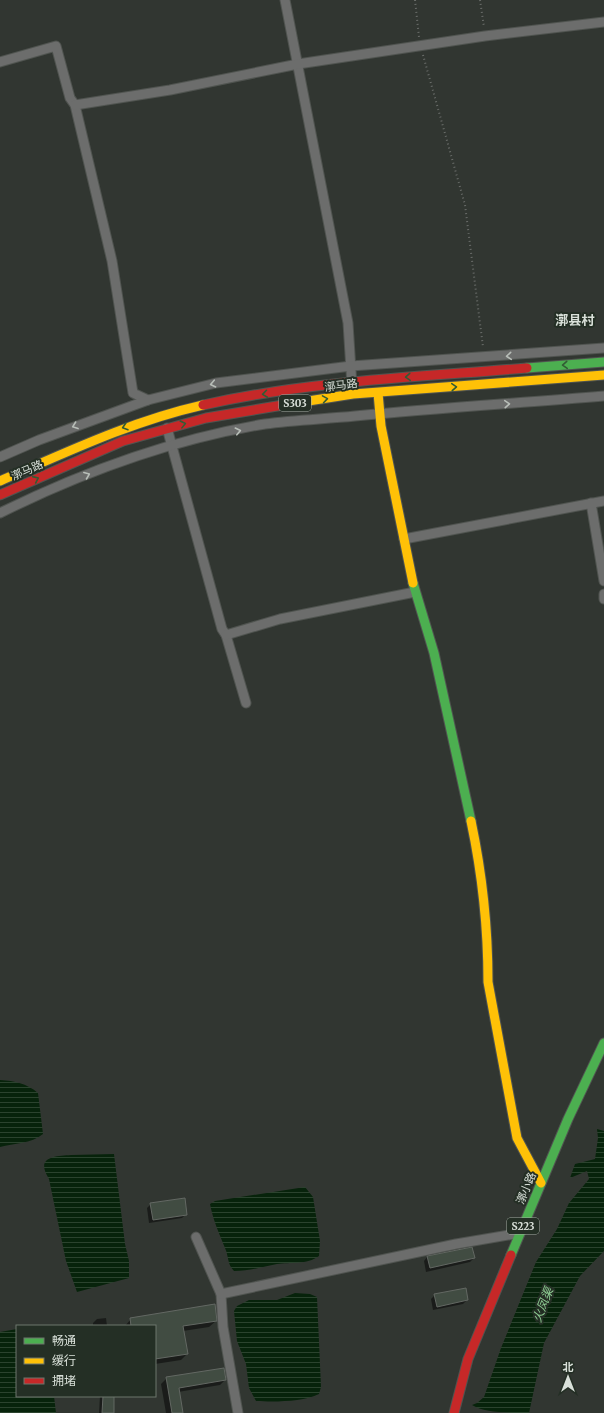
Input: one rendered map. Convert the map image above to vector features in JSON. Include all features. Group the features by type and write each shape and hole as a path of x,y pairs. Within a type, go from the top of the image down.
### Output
{"main road":[{"name":"漷马路","path":"0,481 119,429 176,411 239,397 352,382 604,362"},
{"name":"漷马路","path":"0,495 123,441 167,428 237,412 353,394 604,375"},
{"path":"378,392 380,414 415,592 434,653 479,858 488,961 488,982 517,1138 541,1183"},
{"name":"漷小路","path":"454,1413 468,1359 541,1183 586,1079 604,1044"}],"street":[{"path":"285,0 348,323 353,394"},
{"path":"75,105 170,90 298,64 485,36 604,22"},
{"path":"0,62 56,46 70,98 75,105 112,261 133,393 148,400"},
{"path":"0,457 39,440 148,400 216,383 351,366 484,358 604,348"},
{"path":"0,514 38,494 124,460 172,446 265,424 604,396"},
{"path":"167,428 220,621 226,635 246,703"},
{"path":"404,539 604,501"},
{"path":"591,503 604,581"},
{"path":"226,635 280,619 415,592"},
{"path":"604,594 604,599"},
{"path":"220,1294 456,1244 520,1233"},
{"path":"196,1237 220,1294 223,1327 238,1413"}],"path":[{"path":"415,0 421,46 465,205 484,358"},
{"path":"480,0 485,36"}],"water":[{"path":"0,1080 20,1083 38,1093 43,1134 33,1140 0,1147"},
{"name":"火凤渠","path":"597,1129 604,1131 604,1251 580,1276 544,1343 529,1413 499,1412 477,1408 472,1405 484,1397 501,1348 536,1262 557,1229 569,1203 589,1179 587,1171 570,1178 575,1164 595,1159 598,1138"},
{"path":"114,1154 125,1244 129,1261 129,1278 77,1292 66,1261 49,1179 45,1172 44,1166 48,1159 58,1156"},
{"path":"305,1187 313,1197 320,1241 319,1256 304,1262 277,1264 250,1270 234,1271 229,1263 226,1251 214,1221 210,1204 215,1201"},
{"path":"295,1293 310,1294 317,1297 321,1387 319,1394 297,1400 256,1401 249,1388 246,1364 237,1341 234,1311 237,1306 249,1300 277,1300"},
{"path":"16,1329 16,1397 54,1397 56,1413 0,1413 0,1332"}],"building":[{"path":"185,1198 187,1215 153,1220 150,1203"},
{"path":"472,1247 475,1258 430,1268 427,1256"},
{"path":"466,1288 468,1300 437,1307 434,1294"},
{"path":"215,1304 217,1321 183,1326 188,1354 156,1359 156,1325 131,1325 130,1318"},
{"path":"224,1368 226,1380 179,1388 183,1413 172,1413 166,1377"},
{"path":"103,1397 114,1397 114,1413 102,1413"}],"traffic: fast":[{"path":"527,368 604,362"},
{"path":"413,583 434,653 471,821"},
{"path":"511,1255 568,1119 604,1043"}],"traffic: slow":[{"path":"289,404 353,394 604,375"},
{"path":"378,393 381,426 413,583"},
{"path":"0,481 125,428 203,405"},
{"path":"471,821 484,901 488,982 517,1138 541,1183"}],"traffic: jam":[{"path":"203,405 283,390 324,385 405,377 527,368"},
{"path":"0,495 123,441 206,418 289,404"},
{"path":"454,1413 468,1359 511,1255"}],"district":[{"name":"漷县村","path":"575,320"}]}
